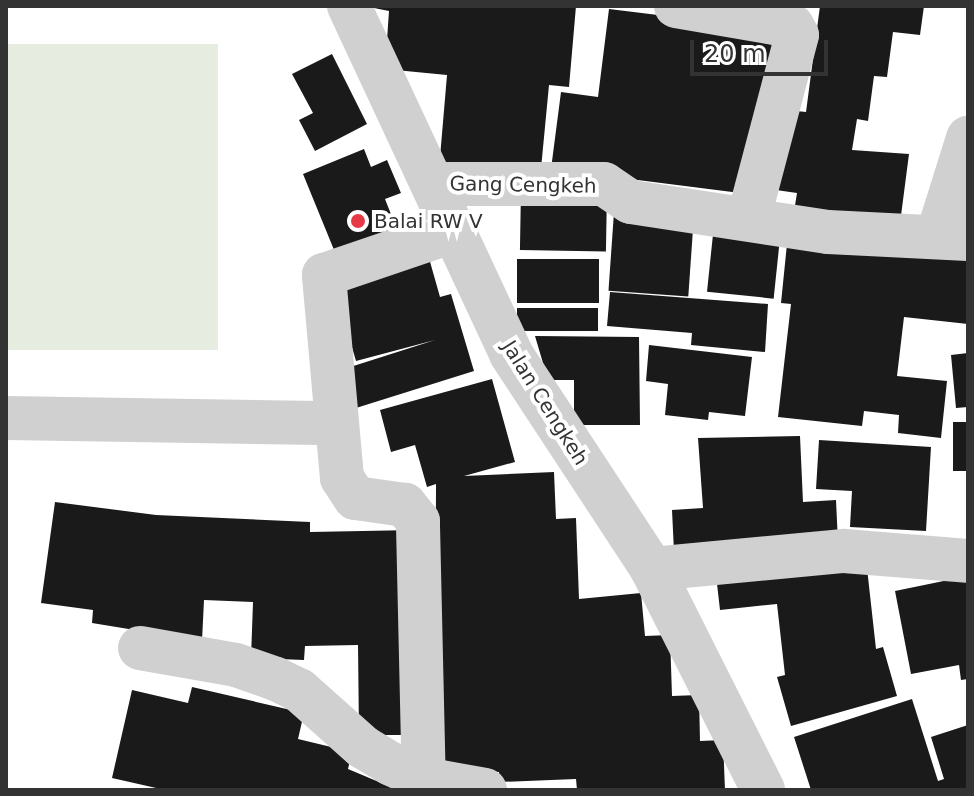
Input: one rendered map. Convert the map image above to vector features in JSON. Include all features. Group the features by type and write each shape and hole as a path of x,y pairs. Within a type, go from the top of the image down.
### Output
{"street":[{"name":"Jalan Cengkeh","path":"349,6 435,184 511,354 652,569 763,790"},
{"path":"676,6 792,26 797,35 749,217"},
{"path":"952,238 968,138"},
{"name":"Gang Cengkeh","path":"435,184 604,184 631,202 749,217 828,232 952,238"},
{"path":"424,785 418,521 405,505 355,498 348,489 337,423 326,272 456,230"},
{"path":"6,418 337,423"},
{"path":"652,569 844,551 968,561"},
{"path":"140,648 236,665 287,684 342,724 363,747 424,785 485,790"}],"shaded area":[{"path":"6,44 218,44 218,350 6,350"}],"building":[{"path":"364,6 576,6 569,87 549,85 540,179 439,169 447,75 385,69 389,11"},
{"path":"820,6 924,6 920,35 893,32 887,77 874,76 868,121 857,119 852,150 909,154 899,231 793,218 797,193 776,190 787,110 806,112"},
{"path":"609,9 781,30 748,194 551,169 561,92 598,97"},
{"path":"332,54 367,124 315,151 299,120 313,113 292,74"},
{"name":"Balai RW V","path":"364,149 371,167 387,160 401,193 385,199 402,242 341,267 303,174"},
{"path":"521,189 607,191 606,251 520,250"},
{"path":"614,212 694,218 688,296 608,291"},
{"path":"714,225 781,232 774,299 707,292"},
{"path":"788,234 968,249 968,324 904,317 897,376 947,381 941,438 898,433 899,415 864,411 862,426 778,417 791,304 781,303"},
{"path":"427,251 440,297 451,294 474,371 356,408 344,369 435,340 356,361 332,278"},
{"path":"517,259 599,259 599,303 517,303"},
{"path":"610,292 768,304 765,352 691,345 692,333 607,326"},
{"path":"517,308 598,308 598,331 517,331"},
{"path":"535,336 639,337 640,425 574,425 574,380 548,380"},
{"path":"649,345 752,357 745,416 709,412 708,420 665,415 668,384 646,381"},
{"path":"968,353 968,407 956,408 951,355"},
{"path":"492,379 515,462 464,476 554,472 556,519 576,518 579,599 641,593 645,636 670,635 672,696 699,695 700,741 723,740 725,790 577,790 576,779 499,782 499,772 435,774 436,484 427,487 415,445 391,452 380,410"},
{"path":"953,422 968,422 968,471 953,471"},
{"path":"800,436 803,502 836,500 838,542 674,552 672,510 703,508 698,438"},
{"path":"819,440 931,447 926,531 850,527 852,491 816,489"},
{"path":"55,502 156,515 310,522 310,532 415,530 418,735 359,735 358,645 305,646 304,660 251,658 253,602 204,600 202,641 92,623 93,610 41,603"},
{"path":"866,559 876,649 883,647 897,696 791,726 777,677 785,675 777,604 720,610 716,575"},
{"path":"968,576 968,679 961,680 959,665 911,674 895,591"},
{"path":"192,687 304,713 298,739 352,752 348,769 398,790 165,790 112,778 132,690 188,703"},
{"path":"912,699 938,781 944,779 931,737 968,725 968,790 811,790 794,737"}],"place":[{"name":"Balai RW V","path":"358,221"}]}
